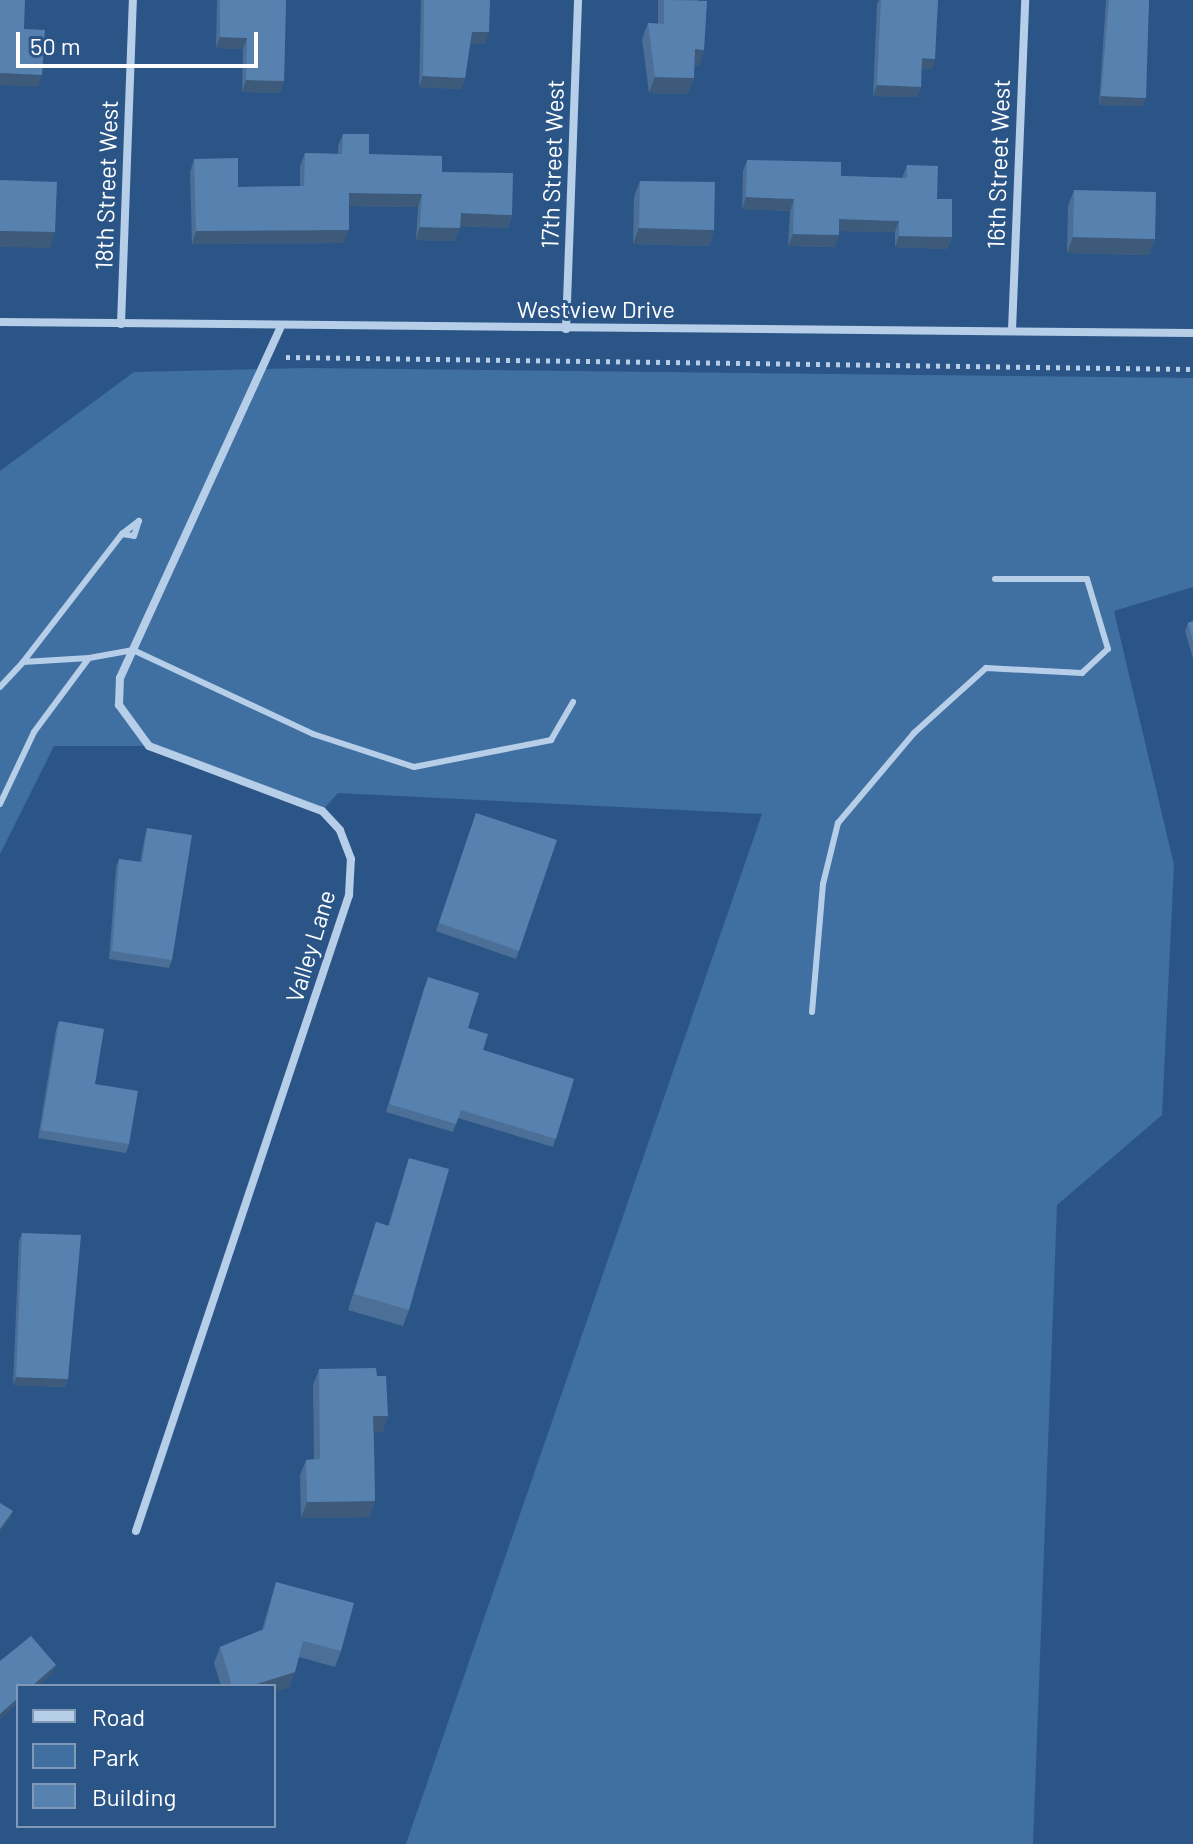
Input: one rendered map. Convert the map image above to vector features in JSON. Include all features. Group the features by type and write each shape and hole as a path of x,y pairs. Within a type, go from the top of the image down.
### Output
{"street":[{"name":"18th Street West","path":"121,324 133,0"},
{"name":"17th Street West","path":"566,329 578,0"},
{"name":"16th Street West","path":"1012,330 1025,0"},
{"name":"Westview Drive","path":"0,322 280,329 1193,333"},
{"name":"Valley Lane","path":"136,1531 349,895 351,859 340,830 322,811 149,746 128,727 119,705 120,678 280,329"}],"lane":[{"path":"0,687 122,534"},
{"path":"812,1012 823,884 838,823 914,733 986,668 1082,673 1108,649 1087,579 995,579"},
{"path":"23,662 89,658 133,650 313,734 414,767 551,740 573,702"},
{"path":"0,804 34,732 89,658"}],"path":[{"path":"267,356 1193,369"}],"green space":[{"path":"306,368 1193,378 1193,587 1114,611 1174,865 1162,1115 1057,1205 1033,1844 406,1844 762,814 338,793 322,811 149,746 54,746 0,854 0,471 134,372"}],"building":[{"path":"0,0 25,0 24,29 45,30 42,75 0,73"},
{"path":"220,0 286,0 284,81 246,80 247,38 220,37"},
{"path":"424,0 490,0 489,32 472,32 465,78 423,76"},
{"path":"664,0 707,1 704,50 695,49 694,78 655,77 648,23 664,24"},
{"path":"881,0 938,0 935,59 922,58 921,87 877,85"},
{"path":"1109,0 1149,0 1146,98 1101,96"},
{"path":"343,134 369,134 369,154 442,156 442,172 513,173 512,215 461,213 460,228 420,227 422,194 349,193 349,230 196,231 194,159 238,158 238,187 304,186 305,153 342,154"},
{"path":"747,160 841,162 841,176 907,178 907,165 938,166 937,199 952,199 952,237 899,236 899,221 839,219 839,235 793,234 794,199 746,197"},
{"path":"0,180 57,182 55,232 0,231"},
{"path":"640,181 715,182 714,230 639,228"},
{"path":"1074,190 1156,192 1155,239 1073,237"},
{"path":"1193,621 1193,641 1188,623"},
{"path":"476,813 557,840 519,951 439,923"},
{"path":"147,828 192,835 172,960 112,951 119,859 142,862"},
{"path":"428,977 479,993 468,1028 488,1034 483,1050 574,1079 556,1139 461,1110 456,1124 389,1104"},
{"path":"59,1021 104,1029 95,1084 138,1091 129,1144 41,1130"},
{"path":"409,1158 449,1169 409,1310 354,1294 376,1222 389,1226"},
{"path":"22,1233 81,1235 68,1379 16,1377"},
{"path":"376,1368 377,1376 386,1376 388,1416 373,1416 375,1501 307,1502 306,1460 320,1459 319,1369"},
{"path":"0,1503 13,1511 0,1529"},
{"path":"276,1582 354,1603 341,1651 303,1641 295,1672 256,1684 231,1684 220,1647 264,1629"},
{"path":"31,1636 56,1665 34,1684 16,1684 16,1700 0,1714 0,1661"}]}
